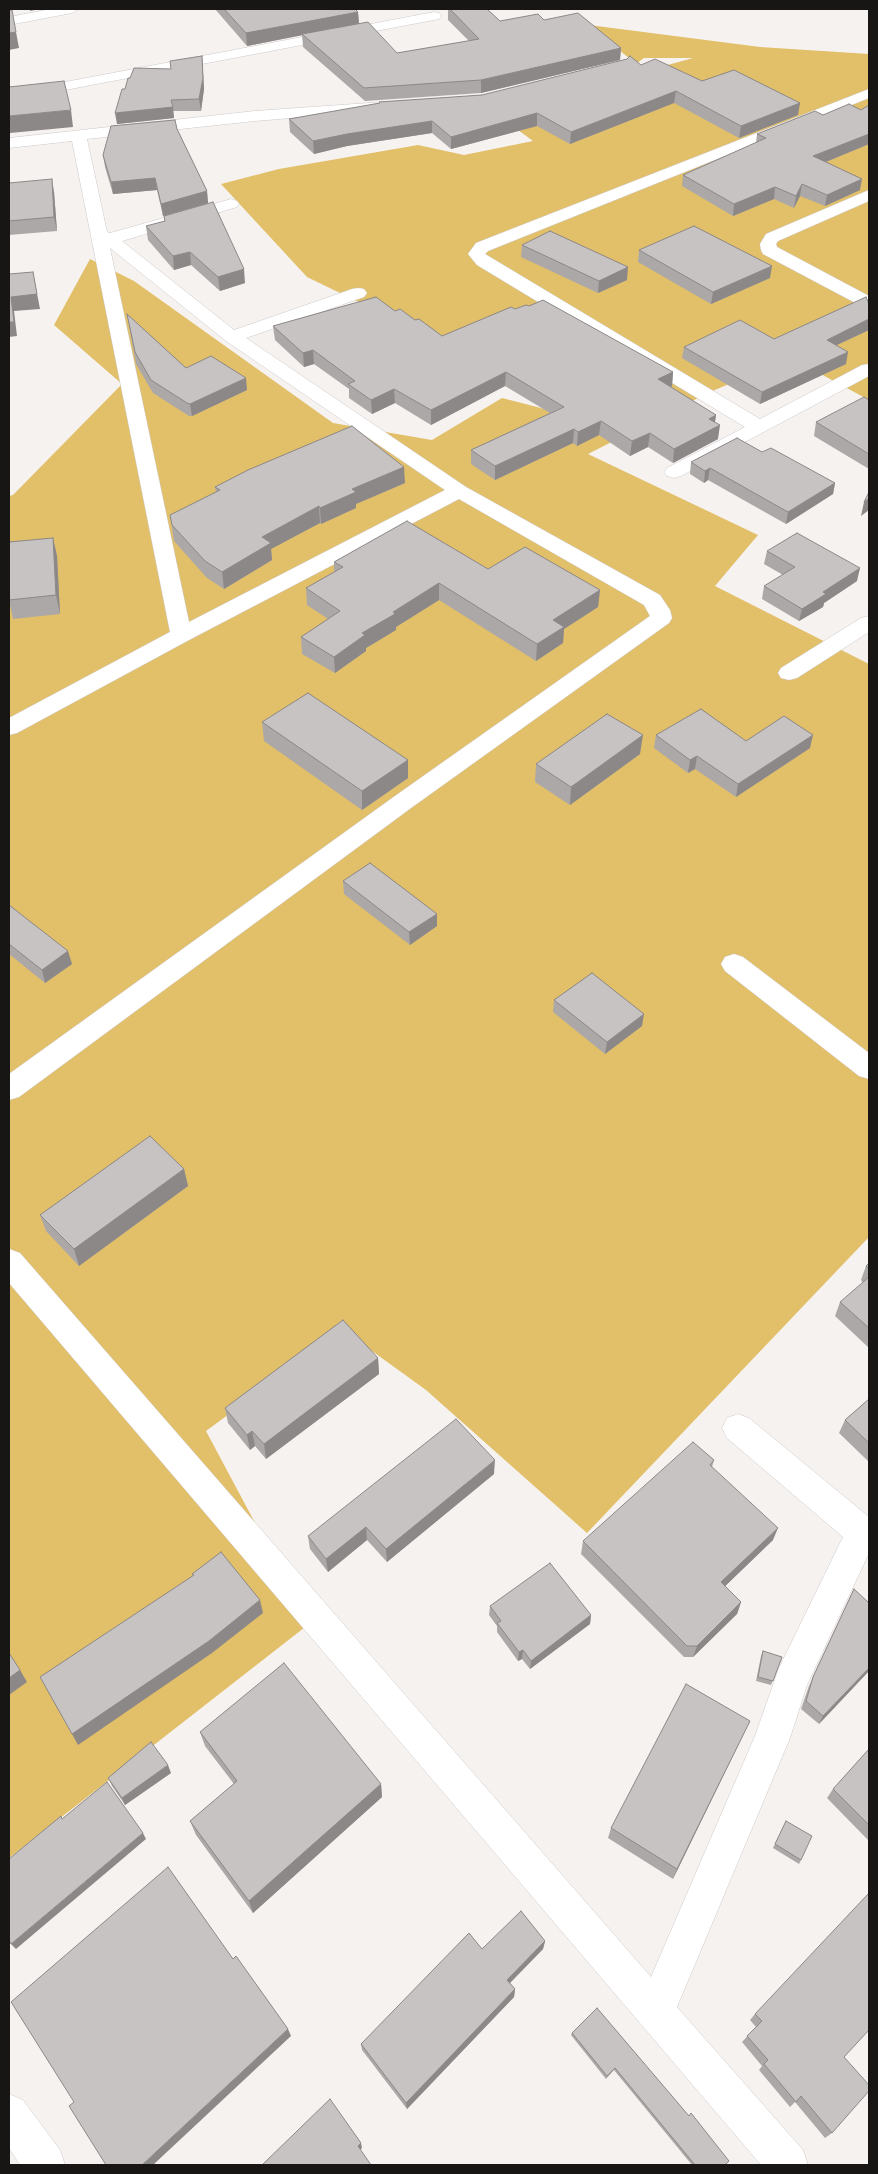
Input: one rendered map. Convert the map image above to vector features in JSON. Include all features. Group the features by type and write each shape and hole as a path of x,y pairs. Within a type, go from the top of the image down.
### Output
{"street":[{"path":"9,21 72,9"},
{"path":"9,93 54,88 434,13"},
{"path":"759,427 492,266 476,254 482,246 869,94"},
{"path":"9,143 255,116 402,105"},
{"path":"79,136 104,237 181,635"},
{"path":"869,195 772,238 768,244 769,250 869,303"},
{"path":"104,237 230,204"},
{"path":"9,1089 403,802 661,618 659,610 652,600 459,491 232,336 104,237"},
{"path":"232,336 358,293"},
{"path":"674,472 869,368"},
{"path":"9,728 181,635 459,491"},
{"path":"789,673 869,623"},
{"path":"734,964 869,1068"},
{"path":"9,1262 788,2165"},
{"path":"656,2011 772,1738 791,1680 866,1535 738,1428"},
{"path":"9,2114 45,2165"}],"shaded area":[{"path":"589,25 760,47 869,54 869,400 791,358 710,392 588,454 758,535 715,586 869,664 869,1237 587,1533 426,1390 343,1330 206,1431 309,1624 9,1858 9,496 13,495 122,384 54,325 90,259 134,281 333,423 432,440 502,398 572,416 456,349 307,277 221,184 279,169 418,145 464,155 533,141 491,110 577,90 693,58 644,58 636,64"}],"building":[{"path":"224,9 355,9 358,12 246,33"},
{"path":"450,9 487,9 500,21 538,14 544,20 578,13 621,48 481,80 364,88 302,34 368,22 397,53 479,39"},
{"path":"9,10 12,10 16,32 9,33"},
{"path":"202,56 203,78 199,99 171,100 173,107 115,113 122,89 125,89 128,78 130,78 134,68 171,69 170,61"},
{"path":"630,56 641,65 655,59 702,81 734,70 800,103 741,126 676,91 571,132 537,113 451,137 432,121 313,141 289,119 379,102 482,95 627,59"},
{"path":"64,81 71,110 9,116 9,87"},
{"path":"849,104 861,110 869,105 869,134 813,156 862,179 827,195 802,184 796,196 775,187 734,204 683,175 766,138 757,134 815,111 823,115"},
{"path":"175,120 177,129 207,191 161,204 155,178 111,182 103,155 111,126"},
{"path":"52,179 54,217 9,221 9,183"},
{"path":"213,202 244,269 218,277 190,252 173,256 146,226 165,221 164,216"},
{"path":"694,226 772,266 713,292 639,250"},
{"path":"550,231 628,267 599,281 522,245"},
{"path":"33,272 37,294 11,297 14,322 9,322 9,274"},
{"path":"376,297 395,311 400,309 415,320 419,319 442,336 511,307 515,309 526,305 529,306 543,300 673,372 658,379 716,415 709,419 720,425 674,449 650,433 632,441 601,421 578,432 574,429 495,466 471,450 564,407 506,372 431,410 394,389 371,400 348,384 355,381 313,350 303,353 273,326"},
{"path":"866,297 869,304 869,319 827,340 848,352 762,392 684,347 740,320 774,339"},
{"path":"127,314 186,368 211,356 246,378 190,404 187,403 151,380 135,352"},
{"path":"864,397 869,400 869,454 816,422"},
{"path":"352,426 404,467 352,489 356,492 320,508 319,506 262,537 271,543 222,572 205,561 172,525 170,515 220,490 215,487 248,470"},
{"path":"737,438 762,452 771,448 835,483 788,512 710,468 705,471 691,462"},
{"path":"407,521 488,569 525,547 600,590 553,620 564,627 537,644 439,583 393,612 395,614 362,633 365,635 334,657 301,637 340,611 306,588 343,567 334,562"},
{"path":"797,533 860,568 823,592 826,594 802,609 764,586 795,567 767,551"},
{"path":"53,538 56,595 9,600 9,542"},
{"path":"308,693 408,760 362,791 262,722"},
{"path":"701,709 746,741 784,716 813,735 738,784 697,756 690,760 656,735"},
{"path":"607,714 643,735 571,787 536,764"},
{"path":"370,863 437,914 409,932 343,881"},
{"path":"9,905 68,951 42,970 9,944"},
{"path":"592,973 644,1014 607,1042 554,1000"},
{"path":"150,1136 184,1169 74,1249 40,1215"},
{"path":"869,1277 869,1328 840,1302"},
{"path":"343,1320 378,1358 264,1444 252,1431 247,1435 225,1408"},
{"path":"869,1399 869,1443 845,1420"},
{"path":"456,1419 495,1460 386,1549 366,1527 326,1559 308,1536"},
{"path":"693,1442 714,1460 710,1465 778,1528 721,1582 741,1602 697,1646 687,1646 583,1541"},
{"path":"221,1552 260,1600 209,1641 72,1734 40,1677 194,1575 192,1574"},
{"path":"550,1563 591,1615 531,1661 523,1650 519,1652 497,1623 501,1621 490,1606"},
{"path":"854,1589 869,1603 869,1668 823,1716 806,1701 813,1677"},
{"path":"763,1651 782,1657 773,1681 758,1677"},
{"path":"9,1653 20,1670 9,1678"},
{"path":"284,1663 381,1784 249,1901 190,1821 237,1781 200,1732"},
{"path":"686,1684 750,1721 677,1869 611,1828"},
{"path":"151,1742 168,1765 122,1798 108,1778"},
{"path":"869,1749 869,1825 833,1789"},
{"path":"107,1782 143,1833 11,1944 9,1940 9,1859 61,1816 62,1819"},
{"path":"786,1821 812,1836 801,1860 775,1844"},
{"path":"168,1867 233,1959 236,1956 288,2029 142,2165 106,2165 69,2106 74,2102 11,2002"},
{"path":"869,1893 869,2030 844,2057 869,2085 869,2091 832,2133 801,2096 796,2102 764,2064 768,2060 747,2036 762,2021 755,2014"},
{"path":"521,1911 545,1941 507,1980 515,1989 406,2103 361,2044 469,1933 482,1949"},
{"path":"597,2008 689,2116 691,2113 729,2161 725,2165 695,2165 615,2068 607,2076 572,2033"},
{"path":"330,2099 361,2143 358,2146 371,2165 262,2165"}]}
